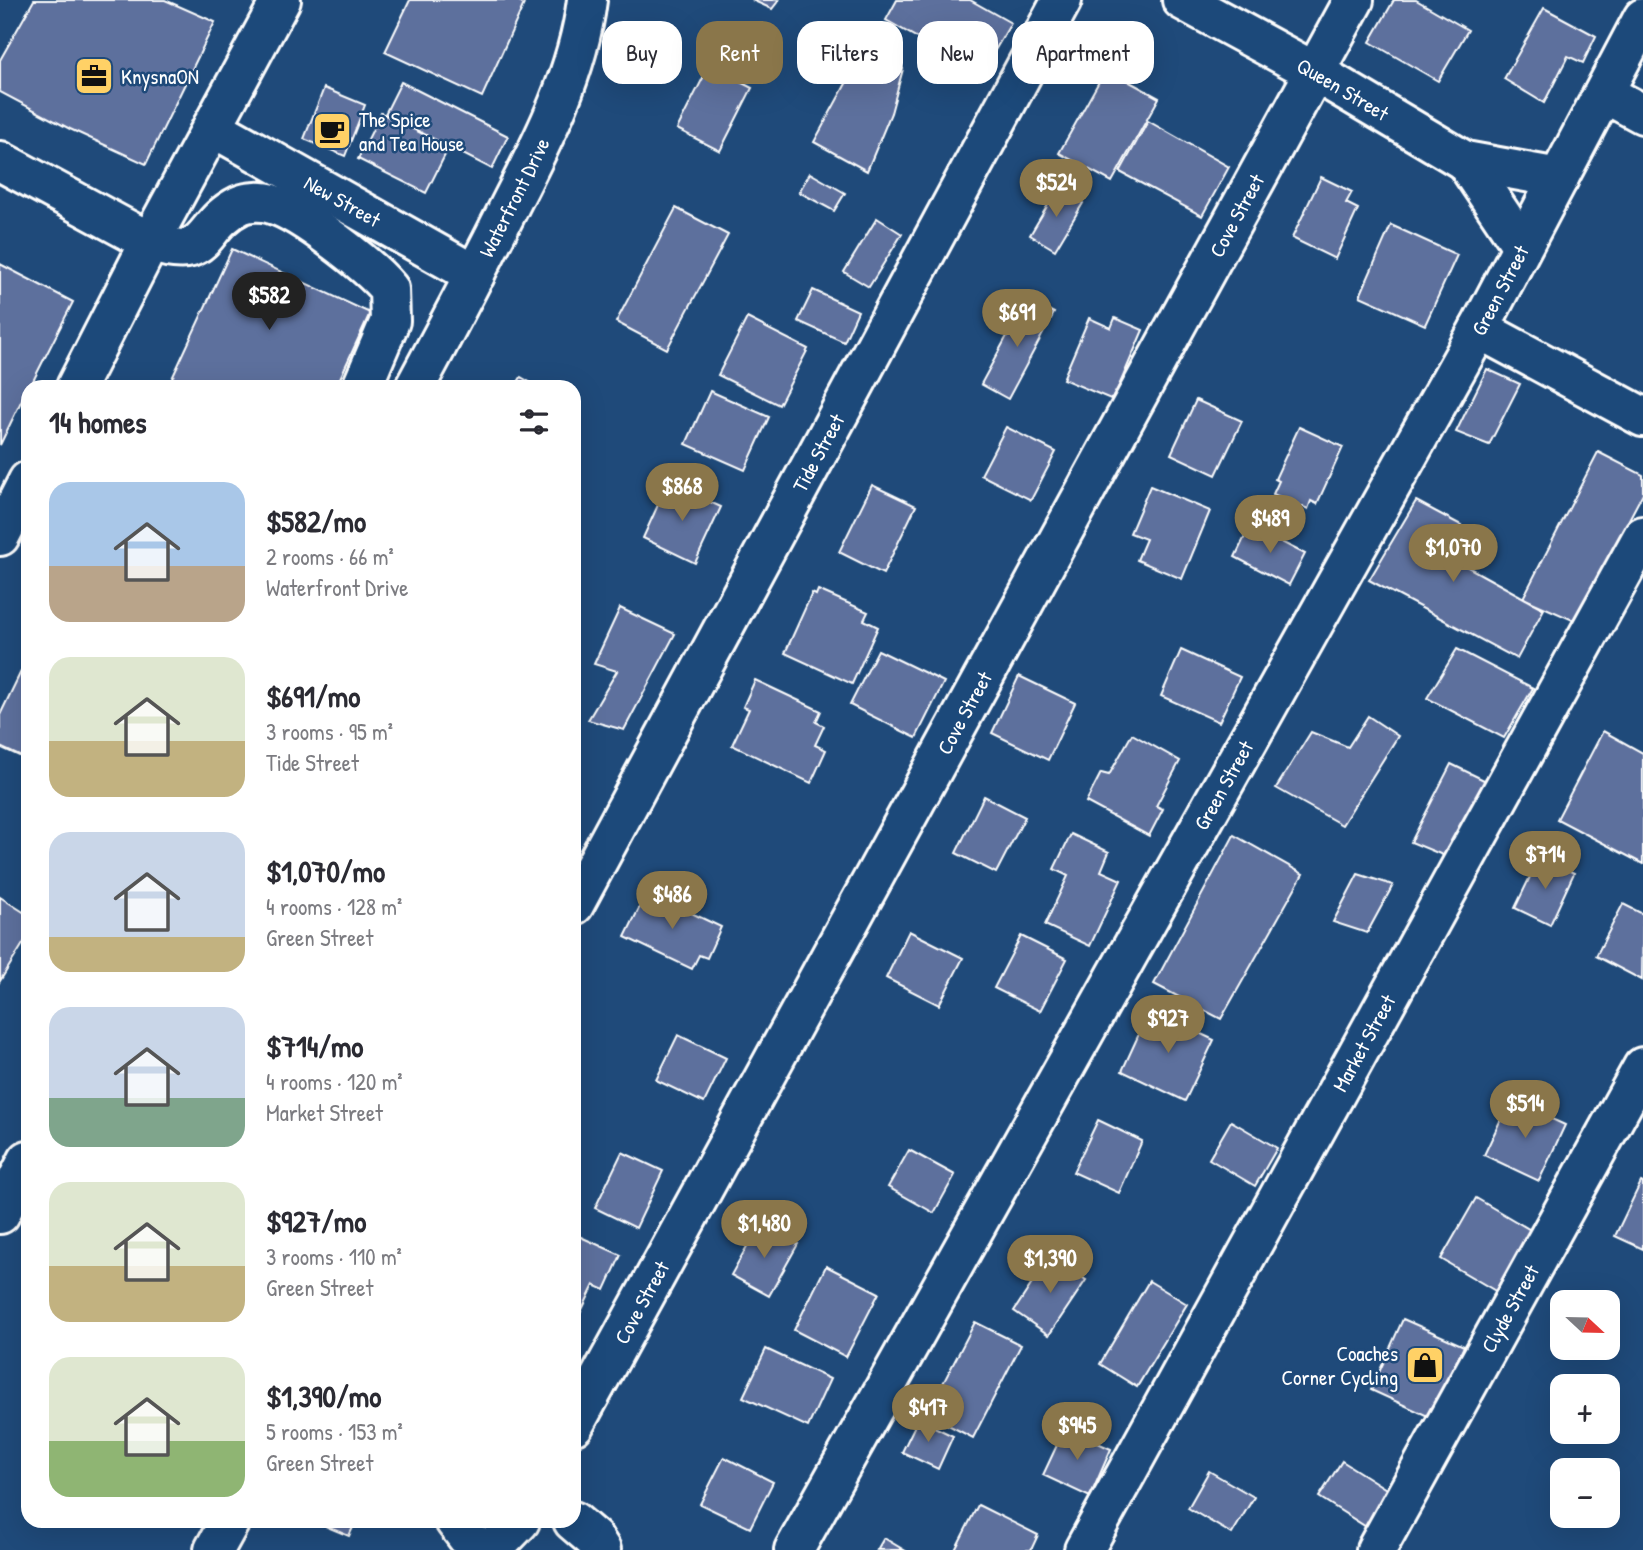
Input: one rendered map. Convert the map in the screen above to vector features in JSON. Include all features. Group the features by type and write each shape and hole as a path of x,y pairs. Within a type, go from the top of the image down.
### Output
{"street":[{"name":"Waterfront Drive","path":"419,380 544,138 583,35 587,0"},
{"name":"Tide Street","path":"581,892 1062,0"},
{"name":"Queen Street","path":"1182,0 1315,72 1465,160 1559,178"},
{"name":"Cove Street","path":"581,1412 1354,0"},
{"path":"80,380 212,127 268,8"},
{"name":"Green Street","path":"794,1550 1479,329 1643,18"},
{"path":"1604,93 1643,114"},
{"name":"New Street","path":"212,127 475,275"},
{"name":"Queen Street","path":"1465,160 1522,246"},
{"path":"0,161 150,242 171,250 184,250 197,245 228,214 242,205 257,202 271,204 294,213 373,271 389,289 390,321 365,380"},
{"path":"1479,329 1643,417"},
{"path":"0,536 21,495"},
{"name":"Market Street","path":"1084,1550 1643,536"},
{"name":"Clyde Street","path":"1376,1550 1643,1067"},
{"path":"21,1174 0,1214 21,1224"},
{"path":"214,1550 226,1528"},
{"path":"454,1528 457,1550"},
{"path":"459,1528 477,1550"},
{"path":"492,1550 513,1528"},
{"path":"581,1528 594,1539 601,1550"}],"building":[{"name":"KnysnaON","path":"34,0 165,0 215,22 146,164 70,129 0,92 0,60"},
{"path":"410,0 517,0 524,4 482,97 385,52"},
{"path":"752,0 779,0 772,9"},
{"path":"897,0 970,0 1011,23 998,45 998,21 917,21 917,38 903,30 903,21 886,20"},
{"path":"1394,0 1416,0 1468,30 1438,81 1370,42"},
{"path":"1544,8 1596,36 1583,63 1568,56 1544,103 1504,79"},
{"path":"401,82 508,136 492,169 385,114"},
{"path":"700,84 744,84 752,88 720,151 677,129"},
{"path":"846,84 899,84 891,113 867,171 814,142"},
{"path":"1098,84 1133,84 1159,98 1112,182 1059,153"},
{"path":"324,88 365,105 345,156 304,139"},
{"path":"381,113 449,147 426,193 358,159"},
{"path":"1148,121 1229,167 1202,216 1120,172"},
{"path":"810,173 845,193 834,211 799,192"},
{"path":"1321,177 1352,192 1346,203 1358,209 1335,259 1292,238"},
{"path":"1058,188 1083,203 1055,250 1030,235"},
{"path":"676,208 728,235 667,349 616,322"},
{"path":"877,218 902,234 869,287 844,272"},
{"path":"1391,225 1457,255 1425,325 1360,296"},
{"path":"232,249 370,313 339,380 171,380"},
{"path":"0,264 73,302 34,380 21,380 21,402 0,445"},
{"path":"813,290 858,311 844,342 798,321"},
{"path":"1027,299 1054,313 1008,399 981,384"},
{"path":"747,318 808,349 779,405 718,375"},
{"path":"1089,318 1111,328 1115,318 1143,330 1113,400 1063,379"},
{"path":"1487,369 1520,384 1489,445 1456,432"},
{"path":"710,391 769,417 745,470 686,444"},
{"path":"1196,400 1242,421 1216,475 1171,454"},
{"path":"1006,427 1056,452 1031,500 981,475"},
{"path":"1299,427 1343,447 1317,504 1311,501 1308,509 1273,494 1279,481 1275,479"},
{"path":"1598,452 1643,475 1643,493 1575,621 1523,598"},
{"path":"668,483 721,507 695,563 643,538"},
{"path":"872,485 916,506 883,574 839,552"},
{"path":"1150,486 1210,511 1182,579 1137,560 1146,539 1130,533"},
{"path":"1416,501 1461,525 1446,555 1544,609 1517,659 1369,580"},
{"path":"1250,526 1305,554 1289,585 1235,557"},
{"path":"818,590 868,612 864,620 878,627 852,684 785,653 812,593 816,595"},
{"path":"620,608 675,634 624,730 588,720 617,671 594,664"},
{"path":"1457,649 1533,688 1504,738 1427,698"},
{"path":"878,650 944,682 916,738 850,705"},
{"path":"1181,650 1240,677 1219,722 1161,696"},
{"path":"21,672 21,757 0,747 0,715"},
{"path":"1019,676 1075,703 1048,760 992,733"},
{"path":"755,680 821,711 816,722 824,726 815,745 826,750 811,783 732,745 749,709 743,707"},
{"path":"1368,716 1398,736 1342,825 1276,788 1311,732 1348,747"},
{"path":"1603,731 1643,753 1643,864 1557,819"},
{"path":"1132,734 1180,761 1156,806 1163,809 1149,836 1086,802 1101,773 1109,775"},
{"path":"1451,764 1486,781 1445,856 1411,842"},
{"path":"984,796 1025,817 996,873 956,853"},
{"path":"1071,834 1109,852 1101,871 1121,880 1090,946 1045,925 1068,876 1054,869"},
{"path":"1234,835 1303,874 1221,1019 1154,984"},
{"path":"1540,856 1574,873 1550,925 1515,908"},
{"path":"1358,874 1393,885 1367,933 1333,922"},
{"path":"647,892 721,927 707,958 699,955 692,969 625,937"},
{"path":"0,897 21,910 21,947 0,981"},
{"path":"1623,904 1643,914 1642,980 1596,956"},
{"path":"909,931 963,958 939,1005 886,978"},
{"path":"1021,936 1067,959 1040,1011 994,988"},
{"path":"1150,1010 1214,1040 1185,1101 1122,1071"},
{"path":"678,1035 726,1058 704,1103 656,1080"},
{"path":"1510,1100 1565,1125 1539,1181 1484,1155"},
{"path":"1098,1120 1142,1141 1119,1193 1073,1172"},
{"path":"1231,1121 1277,1148 1255,1186 1209,1159"},
{"path":"909,1150 955,1175 934,1213 888,1187"},
{"path":"622,1152 663,1171 636,1228 595,1208"},
{"path":"1641,1182 1643,1183 1643,1249 1615,1236"},
{"path":"1476,1198 1539,1235 1504,1296 1441,1259"},
{"path":"760,1223 798,1244 769,1296 731,1275"},
{"path":"581,1237 621,1255 605,1290 594,1285 581,1312"},
{"path":"1050,1256 1086,1280 1049,1335 1014,1311"},
{"path":"826,1266 879,1293 846,1357 794,1330"},
{"path":"1149,1281 1187,1304 1137,1387 1100,1364"},
{"path":"1403,1319 1464,1346 1432,1418 1371,1390"},
{"path":"975,1322 1021,1345 973,1438 927,1414"},
{"path":"766,1349 830,1379 808,1427 743,1397"},
{"path":"918,1419 953,1436 938,1469 902,1452"},
{"path":"1065,1428 1111,1449 1090,1497 1043,1475"},
{"path":"724,1457 773,1482 750,1528 700,1504"},
{"path":"1342,1461 1391,1492 1368,1528 1319,1497"},
{"path":"1209,1471 1254,1497 1232,1534 1188,1508"},
{"path":"978,1505 1038,1535 1031,1550 955,1550"},
{"path":"330,1528 353,1528 349,1536"},
{"path":"884,1538 904,1550 877,1550"}],"place":[{"name":"KnysnaON","path":"94,76"},
{"name":"The Spice and Tea House","path":"332,131"},
{"name":"Coaches Corner Cycling","path":"1425,1365"}]}
